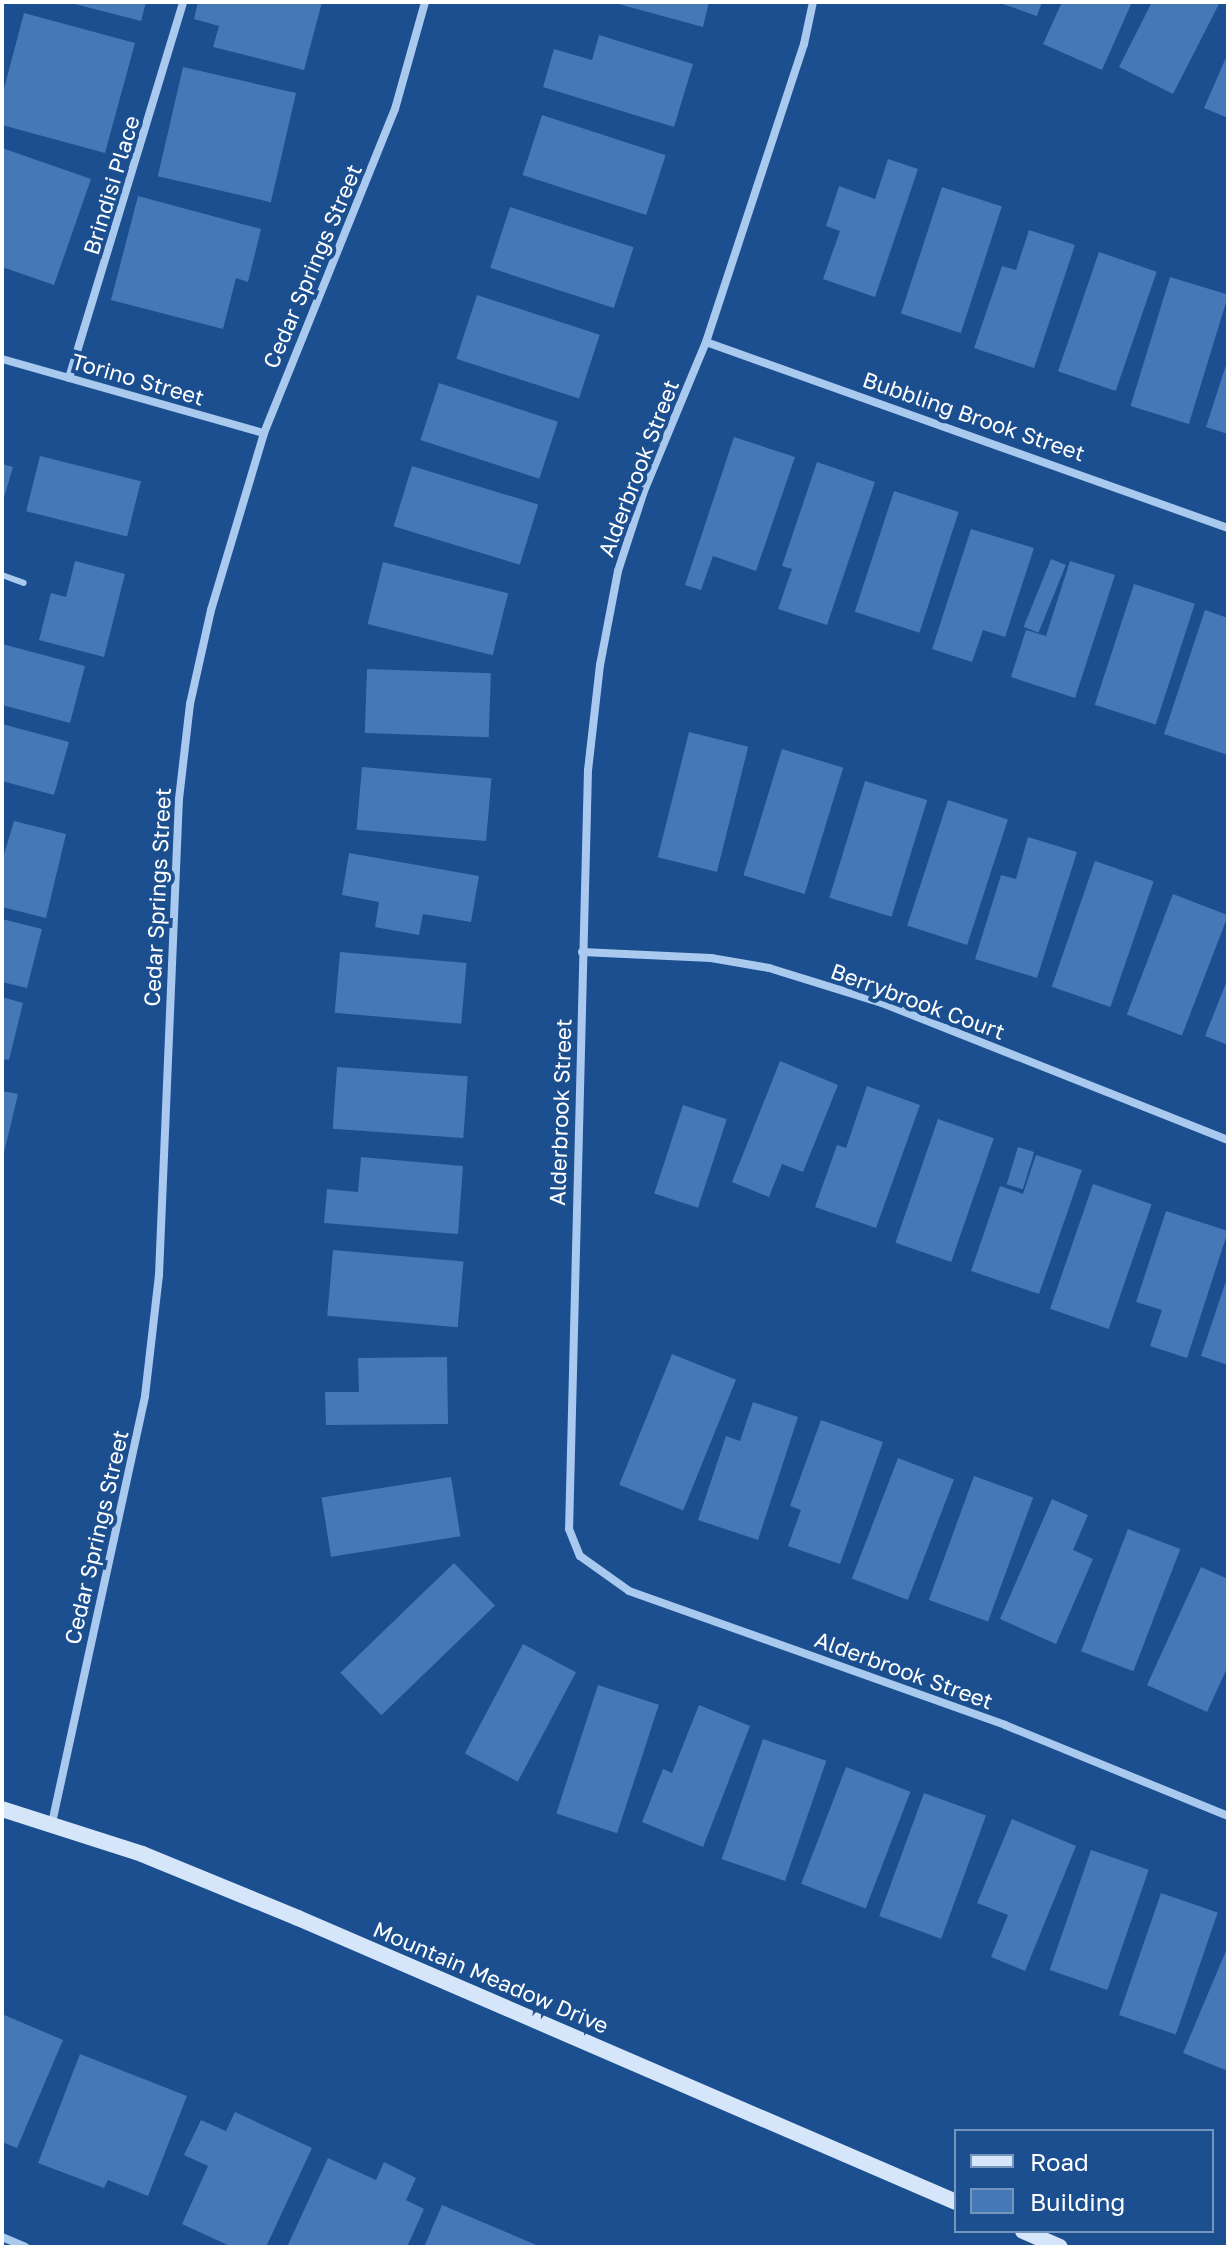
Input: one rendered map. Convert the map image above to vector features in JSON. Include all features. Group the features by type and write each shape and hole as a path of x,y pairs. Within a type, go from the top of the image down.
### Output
{"street":[{"name":"Brindisi Place","path":"69,378 183,2"},
{"name":"Cedar Springs Street","path":"52,1823 145,1396 159,1275 179,799 190,704 211,610 264,433 395,109 425,2"},
{"name":"Alderbrook Street","path":"813,2 804,44 706,342 644,491 618,571 588,770 566,1508 580,1556 629,1591 1005,1725 1228,1816"},
{"name":"Bubbling Brook Street","path":"706,342 1228,528"},
{"name":"Torino Street","path":"2,359 264,433"},
{"name":"Berrybrook Court","path":"582,952 711,958 769,968 882,1003 1228,1140"},
{"name":"Mountain Meadow Drive","path":"2,1809 52,1823 298,1918 954,2201"},
{"path":"1028,2233 1060,2247"},
{"path":"2,2237 25,2247"}],"lane":[{"path":"2,575 24,583"}],"building":[{"path":"67,2 146,2 141,21"},
{"path":"198,2 322,2 304,70 213,47 219,26 194,19"},
{"path":"611,2 709,2 703,27"},
{"path":"997,2 1042,2 1037,16"},
{"path":"1062,2 1132,2 1102,70 1043,44"},
{"path":"1152,2 1220,2 1173,94 1119,67"},
{"path":"24,13 135,43 105,153 2,125 2,96"},
{"path":"599,35 693,64 674,127 543,87 554,49 592,60"},
{"path":"1228,53 1228,118 1204,108"},
{"path":"183,67 296,93 271,202 158,176"},
{"path":"542,115 666,155 646,215 523,175"},
{"path":"2,148 91,179 54,285 2,267"},
{"path":"888,159 918,169 875,297 823,279 840,231 826,226 839,186 875,199"},
{"path":"942,187 1002,206 961,333 901,313"},
{"path":"138,196 261,229 248,282 236,278 223,329 111,300"},
{"path":"510,207 634,247 614,308 490,268"},
{"path":"1029,230 1075,245 1034,368 974,348 1002,266 1016,270"},
{"path":"1099,252 1157,272 1116,391 1058,371"},
{"path":"1170,277 1228,295 1189,424 1131,406"},
{"path":"477,295 600,335 579,399 456,359"},
{"path":"1228,362 1228,434 1206,427"},
{"path":"439,383 558,422 539,479 420,440"},
{"path":"734,437 795,457 756,571 713,556 701,590 685,585"},
{"path":"40,456 141,481 127,536 26,511"},
{"path":"817,462 875,482 827,625 778,609 792,569 782,566"},
{"path":"2,464 13,467 3,501 2,501"},
{"path":"412,466 538,505 520,565 394,526"},
{"path":"894,491 959,512 919,633 855,612"},
{"path":"971,529 1034,548 1005,637 983,630 972,662 932,649"},
{"path":"1051,559 1066,565 1038,633 1024,627"},
{"path":"75,561 125,574 104,657 39,640 51,593 66,597"},
{"path":"1070,561 1115,575 1075,698 1011,677 1026,630 1046,636"},
{"path":"383,562 508,593 493,655 368,624"},
{"path":"1134,584 1195,604 1156,725 1095,705"},
{"path":"1205,610 1228,618 1228,755 1164,734"},
{"path":"2,644 85,666 70,723 2,705"},
{"path":"367,669 491,673 489,737 365,733"},
{"path":"2,724 69,742 54,795 2,781"},
{"path":"689,732 748,747 717,872 658,857"},
{"path":"782,749 843,768 805,894 743,875"},
{"path":"362,767 492,778 486,841 357,830"},
{"path":"865,781 927,800 891,917 829,898"},
{"path":"948,800 1008,819 967,945 907,926"},
{"path":"14,821 66,834 46,918 2,907 2,861"},
{"path":"1028,837 1077,852 1037,978 975,959 1001,875 1016,879"},
{"path":"349,853 479,876 471,922 423,914 419,935 375,927 379,902 342,895"},
{"path":"1095,861 1154,881 1110,1007 1052,987"},
{"path":"1173,894 1228,915 1182,1036 1127,1014"},
{"path":"2,919 42,929 27,988 2,982"},
{"path":"340,952 467,963 461,1024 335,1013"},
{"path":"1228,978 1228,1045 1205,1036"},
{"path":"2,997 23,1003 9,1060 2,1059"},
{"path":"780,1061 838,1085 803,1172 782,1164 769,1197 732,1182"},
{"path":"337,1067 468,1076 463,1138 333,1129"},
{"path":"867,1086 920,1105 876,1228 815,1207 837,1145 846,1148"},
{"path":"2,1091 18,1094 3,1157 2,1157"},
{"path":"683,1105 727,1119 698,1208 654,1193"},
{"path":"938,1119 994,1138 951,1262 895,1243"},
{"path":"1018,1147 1034,1152 1023,1189 1007,1184"},
{"path":"1036,1155 1082,1170 1039,1294 971,1271 1000,1186 1023,1194"},
{"path":"361,1157 463,1166 458,1234 324,1223 327,1189 358,1192"},
{"path":"1093,1184 1152,1204 1109,1329 1050,1309"},
{"path":"1166,1211 1228,1231 1187,1358 1150,1346 1162,1310 1136,1302"},
{"path":"333,1250 464,1261 458,1327 327,1316"},
{"path":"1228,1275 1228,1365 1201,1356"},
{"path":"672,1354 736,1380 683,1511 619,1485"},
{"path":"447,1357 448,1424 326,1425 325,1392 359,1392 358,1358"},
{"path":"753,1402 798,1417 758,1540 698,1520 726,1436 740,1441"},
{"path":"821,1420 883,1442 840,1564 788,1546 801,1510 790,1506"},
{"path":"898,1458 954,1480 908,1600 852,1578"},
{"path":"974,1476 1033,1498 988,1622 929,1600"},
{"path":"451,1477 460,1536 331,1557 322,1497"},
{"path":"1052,1499 1088,1515 1073,1550 1093,1559 1056,1644 1000,1619"},
{"path":"1128,1529 1180,1549 1133,1671 1081,1651"},
{"path":"454,1563 495,1605 381,1715 340,1673"},
{"path":"1201,1567 1228,1579 1228,1666 1207,1712 1147,1685"},
{"path":"523,1644 576,1672 518,1782 465,1753"},
{"path":"598,1685 659,1705 617,1833 556,1813"},
{"path":"699,1705 750,1726 703,1847 642,1822 663,1769 672,1773"},
{"path":"763,1739 826,1761 785,1881 722,1859"},
{"path":"846,1767 910,1792 866,1908 801,1884"},
{"path":"924,1793 986,1816 941,1939 879,1916"},
{"path":"1012,1819 1076,1846 1025,1971 991,1957 1008,1915 977,1903"},
{"path":"1091,1850 1149,1870 1107,1990 1050,1970"},
{"path":"1161,1893 1218,1913 1176,2035 1119,2015"},
{"path":"1228,1946 1228,2071 1183,2053"},
{"path":"2,2014 63,2040 17,2148 2,2142"},
{"path":"80,2054 187,2096 148,2196 108,2180 104,2188 38,2163"},
{"path":"235,2112 312,2148 266,2247 232,2247 182,2224 208,2166 184,2155 201,2120 226,2131"},
{"path":"328,2158 376,2180 384,2162 416,2178 406,2200 424,2209 407,2247 287,2247"},
{"path":"442,2205 541,2247 424,2247"}]}
